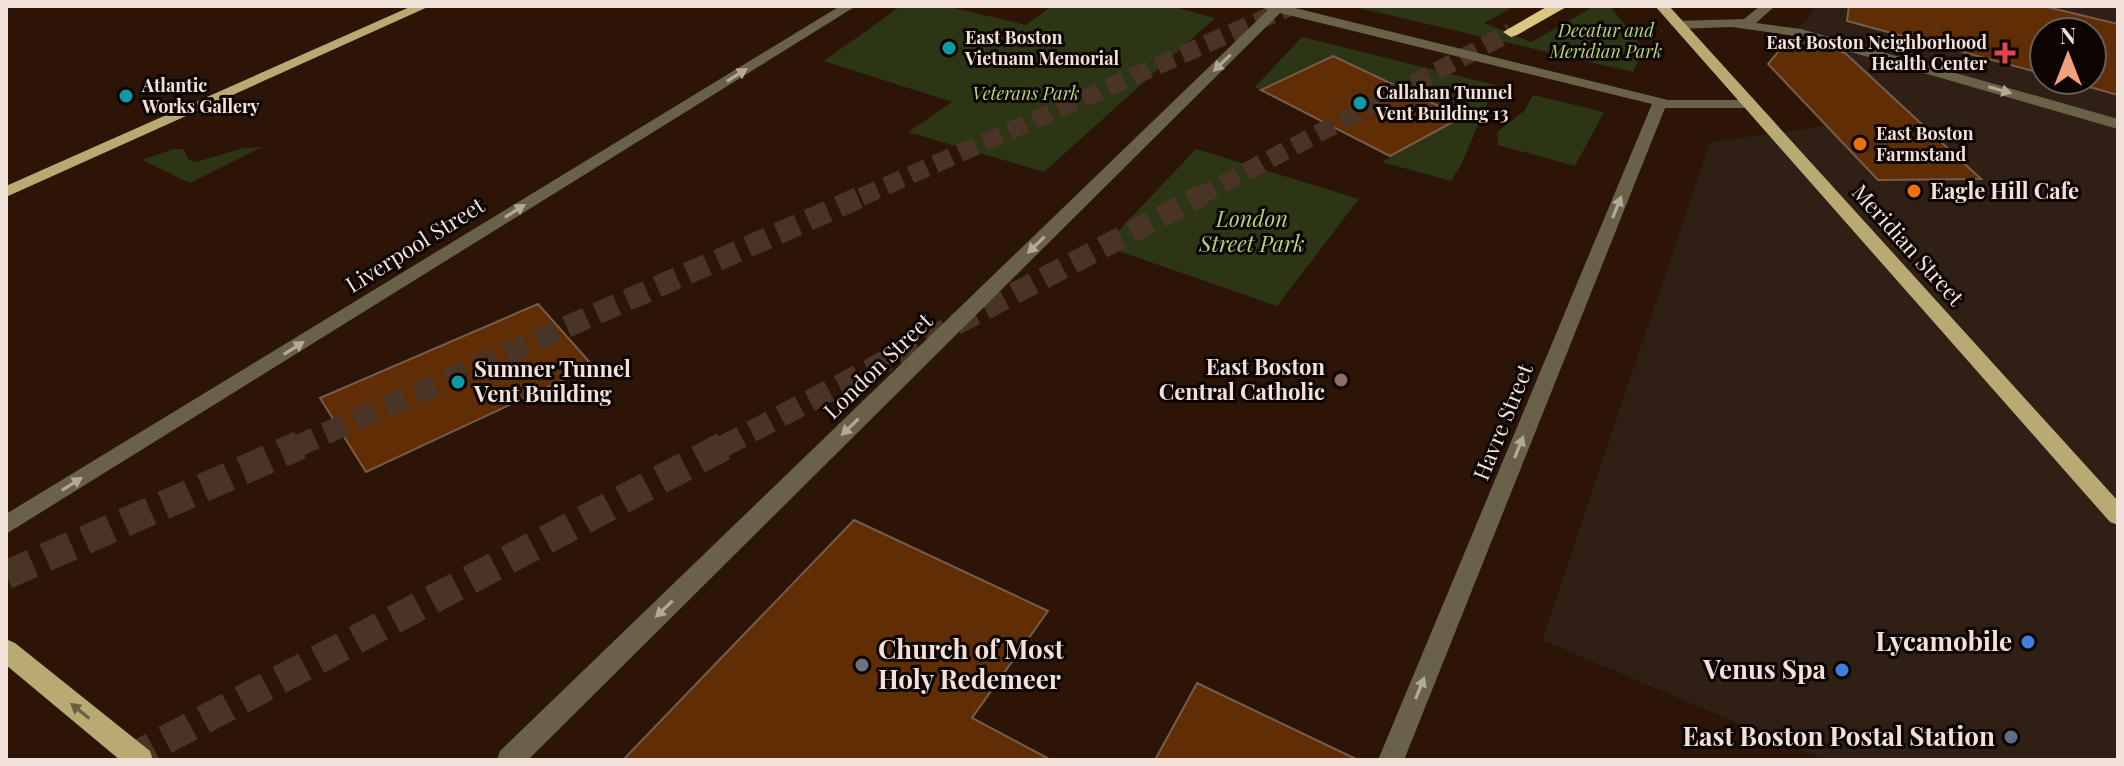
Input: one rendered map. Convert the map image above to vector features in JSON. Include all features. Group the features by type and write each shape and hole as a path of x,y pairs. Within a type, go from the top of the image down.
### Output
{"highway":[{"path":"1511,32 1560,6"}],"main road":[{"path":"6,192 423,6"},
{"name":"Meridian Street","path":"1662,6 2118,516"},
{"path":"6,650 140,760"}],"street":[{"name":"Liverpool Street","path":"6,525 849,6"},
{"path":"1678,25 1751,22 1768,6"},
{"path":"1275,7 1660,102 1749,104"},
{"name":"London Street","path":"510,760 1275,7"},
{"path":"1734,24 1796,32 2118,124"},
{"name":"Havre Street","path":"1391,760 1660,102"}],"shaded area":[{"path":"1818,6 2106,6 2118,9 2118,760 1825,760 1542,640 1710,142 1827,126 1768,63"}],"green space":[{"name":"Veterans Park","path":"901,6 946,6 1026,25 1052,6 1170,6 1215,18 1044,172 908,132 952,102 824,61"},
{"name":"Decatur and Meridian Park","path":"1350,6 1515,6 1484,23 1531,42 1595,6 1610,6 1644,49 1633,72"},
{"path":"1302,37 1495,85 1462,163 1451,181 1382,162 1461,116 1333,56 1261,90 1255,87"},
{"path":"1533,95 1604,112 1575,166 1498,145 1497,132 1524,111"},
{"path":"262,147 190,183 142,160 173,149 183,149 189,160 196,162 243,148"},
{"name":"London Street Park","path":"1196,149 1359,199 1277,306 1104,246"}],"building":[{"name":"East Boston Neighborhood Health Center","path":"1849,6 2043,6 2085,16 2028,16 2028,70 1847,21"},
{"name":"East Boston Neighborhood Health Center","path":"2108,22 2118,24 2118,95 2108,92"},
{"path":"1790,38 1845,53 1981,179 1878,180 1768,64"},
{"name":"Callahan Tunnel Vent Building 13","path":"1333,56 1462,117 1390,156 1261,90"},
{"name":"Sumner Tunnel Vent Building","path":"538,304 593,366 366,472 320,398"},
{"name":"Church of Most Holy Redemeer","path":"854,520 1048,611 972,718 1051,760 623,760"},
{"path":"1197,683 1358,760 1155,760"}],"tunnel":[{"path":"861,197 1292,6"},
{"path":"1198,197 1511,32"},
{"path":"295,447 865,195"},
{"path":"722,447 1202,195"},
{"path":"6,575 300,445"},
{"path":"127,760 726,445"}],"place":[{"name":"East Boston Vietnam Memorial","path":"949,48"},
{"name":"East Boston Neighborhood Health Center","path":"2005,53"},
{"name":"Atlantic Works Gallery","path":"126,96"},
{"name":"Callahan Tunnel Vent Building 13","path":"1360,103"},
{"name":"East Boston Farmstand","path":"1860,144"},
{"name":"Eagle Hill Cafe","path":"1914,191"},
{"name":"East Boston Central Catholic","path":"1341,380"},
{"name":"Sumner Tunnel Vent Building","path":"458,382"},
{"name":"Lycamobile","path":"2028,642"},
{"name":"Church of Most Holy Redemeer","path":"862,665"},
{"name":"Venus Spa","path":"1842,670"},
{"name":"East Boston Postal Station","path":"2011,737"}]}
